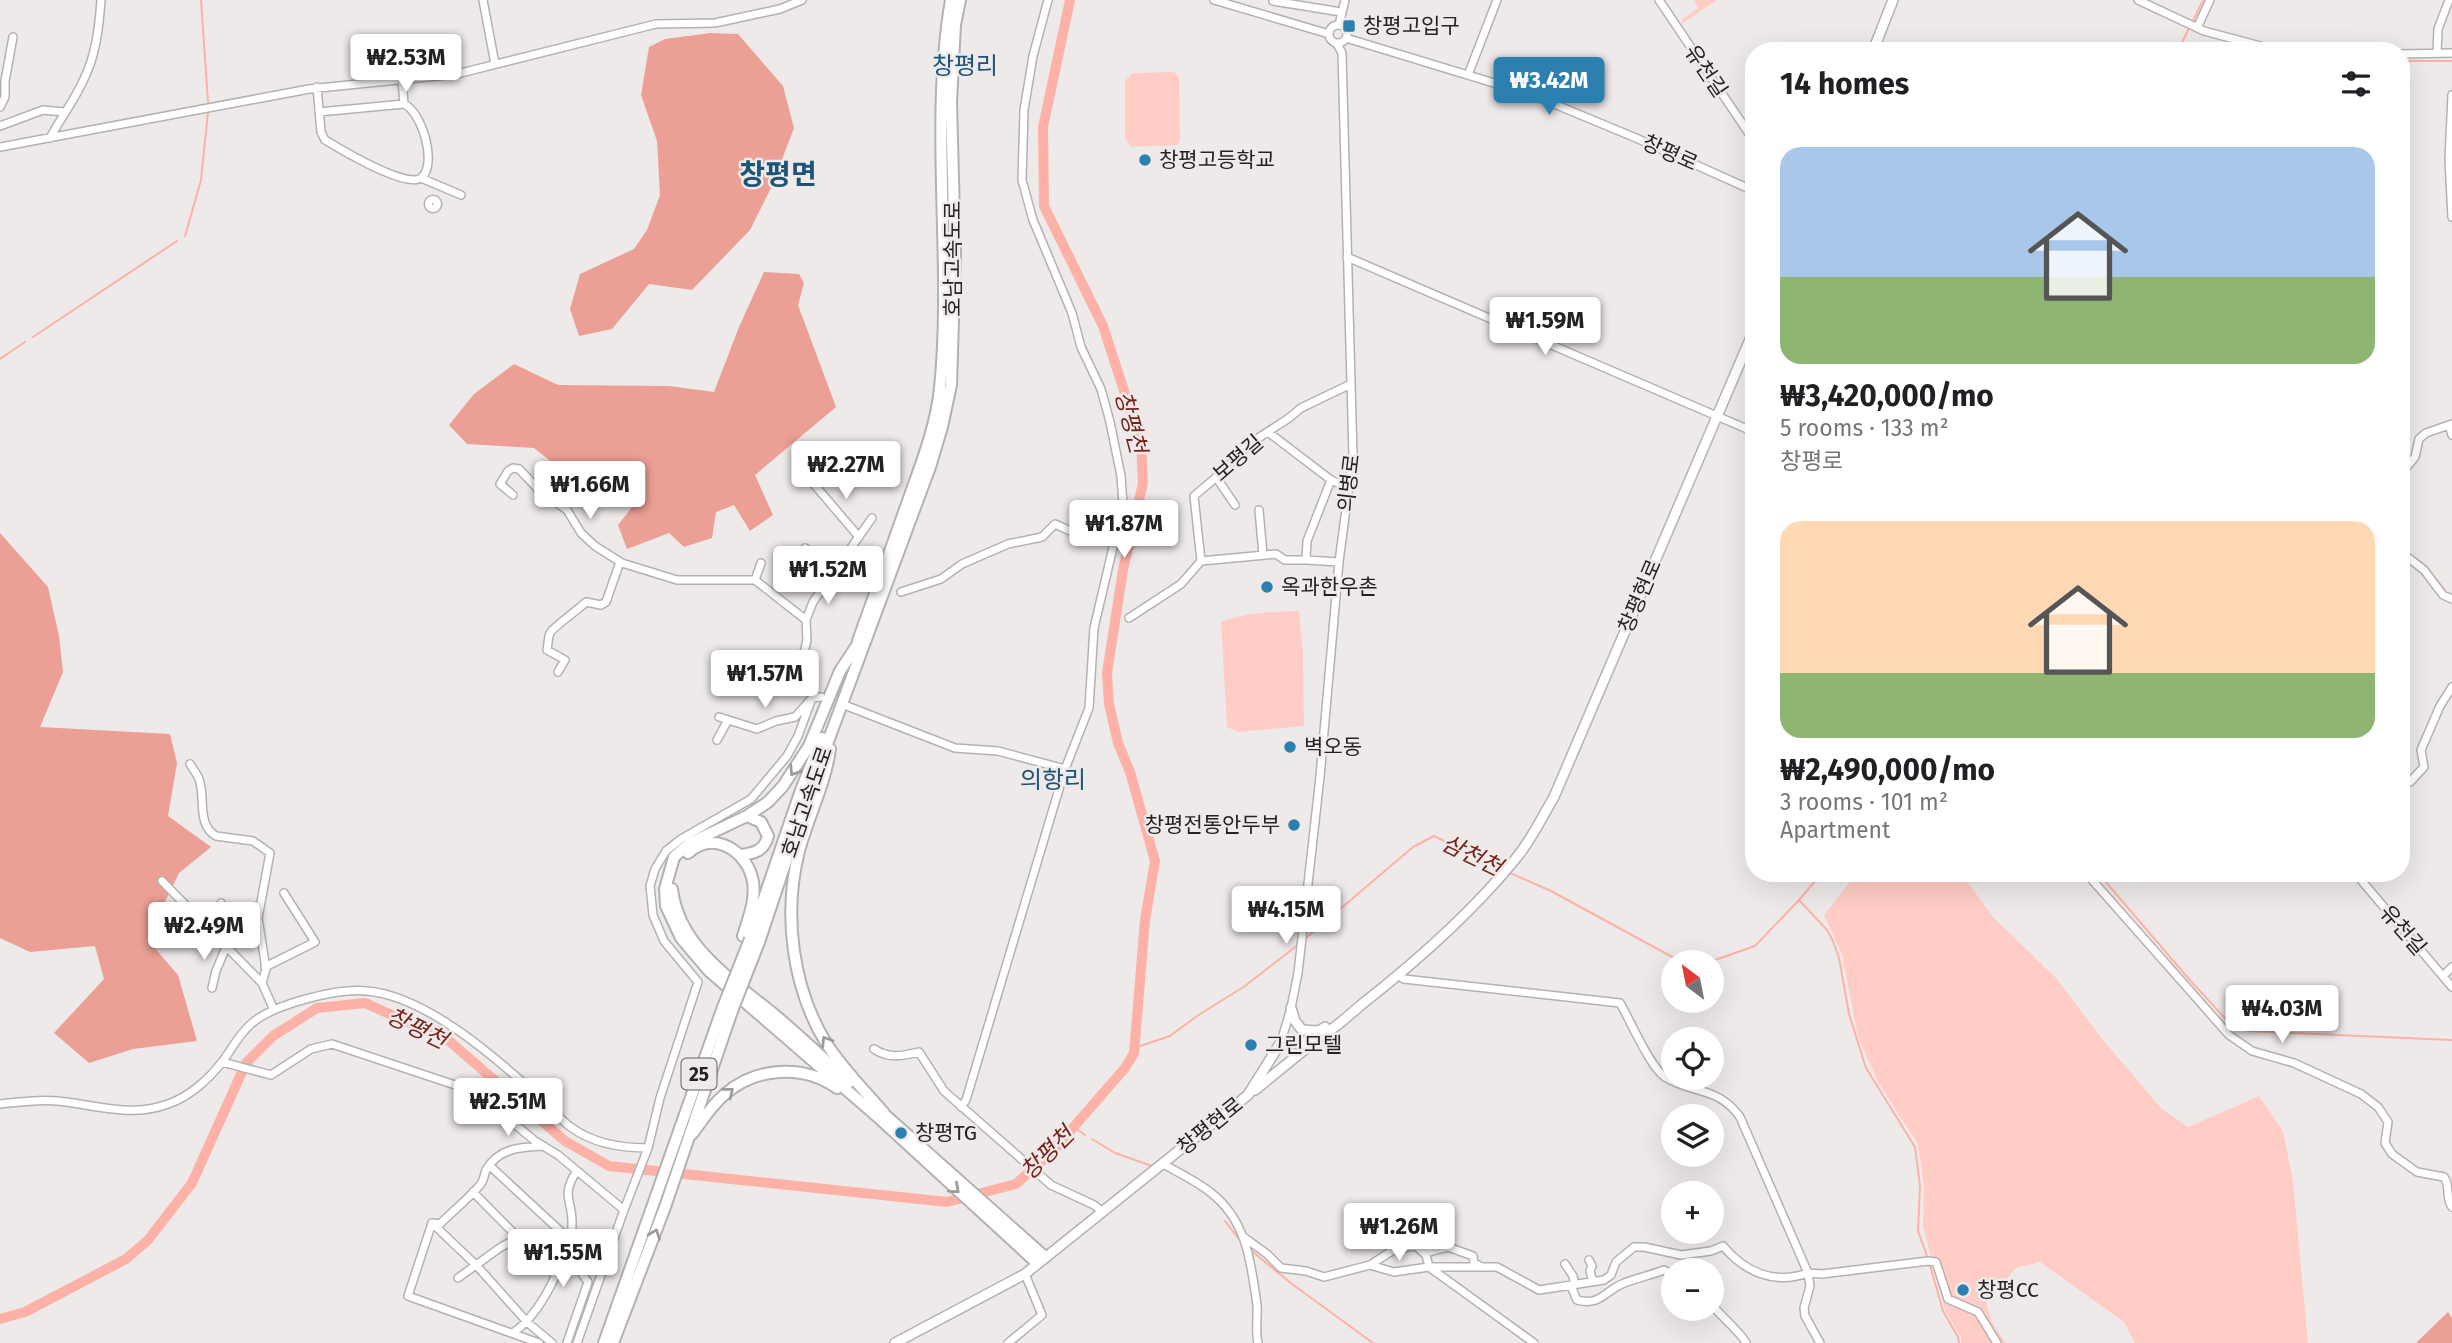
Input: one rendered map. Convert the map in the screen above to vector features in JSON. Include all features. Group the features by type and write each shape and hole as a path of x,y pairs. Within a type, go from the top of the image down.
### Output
{"highway":[{"name":"호남고속도로","path":"613,1343 801,790 857,645 932,428 940,390 943,318 942,113 946,30 951,0"},
{"name":"호남고속도로","path":"751,939 832,731 930,467 942,427 951,385 954,255 951,102 955,25 960,0"},
{"path":"857,645 840,671 809,747 776,794 747,816 690,843 674,857 665,889 666,906 681,938 709,971 881,1115 944,1164 1000,1215 1041,1260"},
{"path":"832,731 827,767 798,854 792,893 796,963 814,1021 827,1044 881,1115"},
{"path":"741,855 762,849 768,836 761,822 747,816"},
{"path":"751,939 753,884 750,869 741,855 719,843 692,849 681,859 672,887 674,903 692,941 719,969 778,1017 881,1115 925,1162 985,1216 1041,1260"},
{"name":"25","path":"727,1009 751,939"},
{"path":"681,1142 724,1095 762,1074 812,1074 881,1115"},
{"name":"호남고속도로","path":"604,1343 660,1206"}],"main road":[{"path":"1877,42 1894,0"},
{"name":"창평현로","path":"1398,975 1460,921 1494,885 1517,858 1553,797 1745,351"},
{"path":"1248,1095 1398,975"},
{"path":"1291,1008 1295,1021 1302,1030 1311,1032 1319,1031 1345,1012 1360,1007"},
{"path":"1281,1042 1297,1044 1324,1034"},
{"name":"창평현로","path":"895,1343 1025,1274 1248,1095 1281,1042"}],"street":[{"path":"50,138 92,60 102,0"},
{"path":"483,0 495,64"},
{"path":"0,147 317,88 445,76 656,23 715,23 780,9 802,0"},
{"path":"961,1107 966,1100 1065,769 1089,708 1089,674 1094,628 1123,505 1121,476 1101,389 1081,347 1072,313 1033,220 1023,180 1021,161 1024,110 1033,56 1048,0"},
{"path":"1214,0 1329,34"},
{"path":"1339,25 1345,0"},
{"path":"1468,75 1497,0"},
{"name":"유천길","path":"1659,0 1745,128"},
{"path":"2137,0 2196,27 2248,42"},
{"path":"2196,27 2210,0"},
{"path":"2437,53 2438,29 2449,0"},
{"path":"1268,17 1273,1 1341,12"},
{"path":"1339,25 1345,29 1346,38 1337,44 1329,34 1332,27 1339,25"},
{"path":"0,107 5,97 5,81 13,37"},
{"name":"창평로","path":"1346,38 1530,94 1745,187"},
{"name":"의병로","path":"1291,1008 1298,973 1320,777 1339,562 1353,456 1342,53 1337,44"},
{"path":"2410,54 2452,53"},
{"path":"401,80 404,104"},
{"path":"317,88 321,132 325,140 390,174 406,180 421,178 461,195"},
{"path":"2452,95 2449,160 2452,217"},
{"path":"319,111 404,104 416,113 428,143 427,162 421,178"},
{"path":"0,126 43,110 64,112"},
{"path":"435,200 441,187"},
{"path":"1347,257 1745,428"},
{"name":"보평길","path":"1201,561 1194,496 1249,444 1301,408 1351,384"},
{"path":"2410,463 2415,457 2419,439 2426,433 2450,425 2452,435"},
{"name":"보평길","path":"1268,432 1331,480 1349,488"},
{"path":"513,495 500,484 513,468 519,469 539,489 567,510 581,533 595,546 620,562 677,580 755,580 806,620"},
{"path":"1216,477 1235,505"},
{"path":"1306,560 1307,541 1331,480"},
{"path":"813,483 859,537"},
{"path":"1259,510 1263,555"},
{"path":"577,1343 646,1151 660,1098 698,982 664,941 653,915 650,886 655,869 666,851 681,839 751,799 787,757 817,697 803,657 807,640 806,620 813,602 872,518"},
{"path":"901,592 941,579 962,565 1008,544 1042,537 1055,524 1089,535 1106,530 1117,532"},
{"path":"805,548 837,571"},
{"path":"1129,618 1181,584 1201,561 1276,554 1285,560 1339,562"},
{"path":"2410,559 2424,570 2443,595 2452,599"},
{"path":"558,671 565,660 547,650 550,633 586,602 601,605 606,602 620,562"},
{"path":"755,580 761,563"},
{"path":"2410,782 2424,767 2421,750 2440,706 2452,687"},
{"path":"719,717 757,729 794,717 817,697"},
{"path":"847,706 955,748 998,751 1065,769"},
{"path":"717,740 728,720"},
{"path":"190,764 199,780 201,809 212,834 253,841 270,853 259,905 258,926 265,967 262,983"},
{"path":"162,881 262,983 274,1010"},
{"path":"2093,882 2229,1035 2252,1051 2299,1064 2374,1102 2388,1122 2385,1143 2389,1152 2417,1172 2444,1177 2448,1185 2448,1201 2452,1207"},
{"name":"유천길","path":"2363,882 2452,987"},
{"path":"265,967 315,942 284,893"},
{"path":"201,922 222,907 221,903"},
{"path":"212,933 259,905"},
{"path":"212,988 226,947"},
{"path":"2442,976 2452,967"},
{"path":"1398,975 1404,979 1620,1003 1659,1071 1668,1079 1716,1095 1728,1103 1740,1117 1808,1273 1811,1286 1804,1308 1805,1316 1820,1343"},
{"path":"0,1104 47,1101 120,1112 155,1109 187,1094 204,1081 250,1024 274,1010 313,998 366,991 396,997 454,1027 479,1044 571,1127 597,1140 646,1151"},
{"path":"1281,1042 1291,1008"},
{"path":"222,1062 271,1075 311,1049 332,1044 476,1092 624,1210"},
{"path":"874,1049 884,1056 919,1052 944,1091 961,1107 1048,1182 1103,1212"},
{"path":"432,1223 440,1224 482,1183 489,1166 504,1151 544,1146"},
{"path":"1163,1164 1218,1199 1245,1238 1257,1305 1258,1343"},
{"path":"489,1166 571,1241"},
{"path":"567,1343 588,1282 570,1257 572,1218 568,1205 568,1190 576,1172"},
{"path":"473,1192 555,1275"},
{"path":"432,1223 477,1266 527,1323 552,1343"},
{"path":"432,1223 408,1296 539,1343"},
{"path":"458,1278 518,1238"},
{"path":"1245,1238 1281,1268 1306,1271 1324,1277 1370,1265 1405,1246 1416,1246 1425,1253 1429,1267 1534,1343"},
{"path":"513,1334 527,1323 571,1241"},
{"path":"1370,1265 1394,1272 1429,1267 1497,1267 1539,1290 1604,1280 1611,1275 1616,1262 1634,1247 1681,1255 1711,1251 1723,1246 1734,1259 1759,1274 1795,1277 1808,1273 1822,1274 1928,1261 1936,1262 1948,1299 1978,1311 1997,1343"},
{"path":"1425,1253 1448,1247 1473,1256 1474,1263 1482,1267"},
{"path":"1589,1260 1593,1282"},
{"path":"1565,1265 1573,1276 1577,1300 1585,1302 1607,1295 1624,1282 1661,1271"},
{"path":"1008,1343 1042,1315 1025,1274"},
{"path":"1724,1321 1743,1335 1746,1343"}],"shaded area":[{"path":"1694,0 1717,0 1683,23 1681,20 1698,8"},
{"path":"711,33 738,34 783,86 794,128 771,188 750,230 692,290 649,284 612,329 579,336 570,309 580,274 634,249 647,230 660,195 657,141 641,95 649,47 665,39"},
{"path":"1174,72 1179,77 1180,141 1177,145 1131,147 1125,139 1125,81 1132,73"},
{"path":"764,272 799,274 804,283 798,305 836,407 755,475 773,515 750,531 734,505 716,512 712,538 684,547 669,533 627,549 618,525 641,496 639,462 584,488 534,448 467,444 449,425 474,394 514,364 558,385 669,386 714,392"},
{"path":"0,533 48,587 59,636 63,672 40,727 170,734 177,763 168,816 211,847 179,873 147,939 178,975 197,1041 133,1049 89,1063 54,1033 104,979 95,946 30,952 0,938"},
{"path":"1299,611 1303,652 1304,726 1238,732 1227,727 1221,622 1250,614"},
{"path":"1850,882 1968,882 1993,917 2057,979 2103,1040 2161,1108 2188,1127 2259,1096 2283,1131 2293,1181 2308,1343 2135,1343 2124,1322 2040,1262 2016,1268 1986,1303 1993,1324 2006,1343 1961,1343 1961,1338 1945,1310 1923,1226 1924,1187 1918,1144 1878,1082 1858,1037 1842,954 1824,915"},
{"path":"2448,1312 2452,1318 2452,1343 2416,1343"}],"waterway":[{"path":"201,0 208,102"},
{"name":"창평천","path":"0,1319 25,1312 126,1259 148,1240 192,1183 246,1063 273,1036 317,1008 365,1003 448,1040 565,1141 609,1166 947,1202 1016,1184 1051,1153 1125,1068 1134,1053 1145,920 1155,861 1130,772 1118,743 1109,704 1107,673 1123,570 1143,483 1141,443 1103,326 1044,206 1043,127 1070,0"},
{"name":"삼천천","path":"2193,21 2203,0"},
{"name":"삼천천","path":"2182,42 2190,26"},
{"path":"2410,61 2452,61"},
{"path":"185,236 201,180 208,112"},
{"path":"33,337 177,241"},
{"path":"0,359 25,342"},
{"path":"2411,555 2426,566 2447,593 2452,595"},
{"name":"삼천천","path":"1306,938 1413,847 1434,836 1502,869"},
{"name":"삼천천","path":"1510,873 1551,891 1661,951"},
{"name":"삼천천","path":"1724,957 1755,946 1814,882"},
{"path":"2106,882 2234,1028 2249,1031 2452,1040"},
{"path":"1799,900 1827,930 1833,941 1839,958 1849,1014 1866,1068 1915,1147 1920,1186 1918,1231 1927,1256"},
{"name":"삼천천","path":"1134,1048 1170,1036 1245,986 1299,944"},
{"path":"1074,1127 1085,1135"},
{"path":"1092,1139 1115,1153 1152,1166"},
{"path":"1225,1221 1242,1243"},
{"path":"1253,1252 1373,1343"},
{"path":"1930,1265 1943,1311 1959,1343"}],"place":[{"name":"창평고입구","path":"1349,26"},
{"name":"창평고등학교","path":"1145,160"},
{"name":"옥과한우촌","path":"1267,587"},
{"name":"벽오동","path":"1290,747"},
{"name":"창평전통안두부","path":"1294,825"},
{"name":"그린모텔","path":"1251,1045"},
{"name":"창평TG","path":"901,1133"},
{"name":"창평CC","path":"1963,1290"}],"district":[{"name":"창평리","path":"965,66"},
{"name":"창평면","path":"778,174"},
{"name":"의항리","path":"1053,780"}]}
